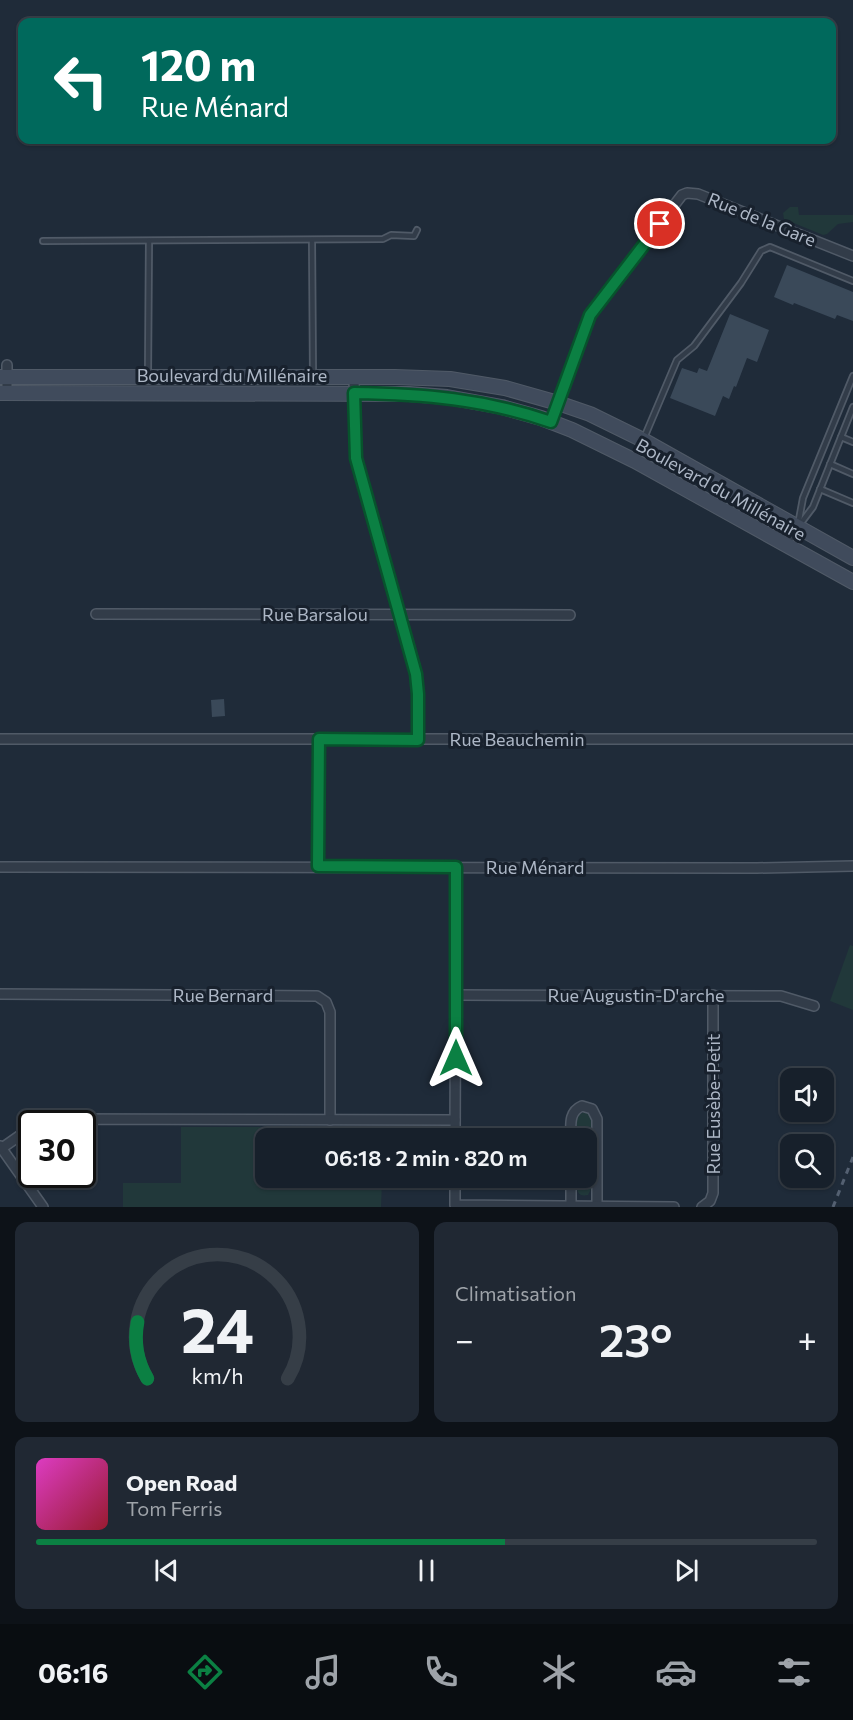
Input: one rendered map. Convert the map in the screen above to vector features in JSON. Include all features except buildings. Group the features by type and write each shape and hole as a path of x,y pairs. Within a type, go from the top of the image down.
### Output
{"street":[{"name":"Rue de la Gare","path":"551,422 590,315 682,195 698,194 853,256"},
{"name":"Boulevard du Millénaire","path":"4,373 148,377 415,377 471,382 505,388 590,414 643,440 853,558"},
{"path":"3,393 4,373"},
{"path":"354,376 356,458 416,674 418,740"},
{"name":"Boulevard du Millénaire","path":"3,393 409,394 463,399 515,410 551,422 611,449 853,582"},
{"name":"Rue Barsalou","path":"96,614 570,615"},
{"name":"Rue Beauchemin","path":"0,739 853,739"},
{"path":"318,866 319,739"},
{"name":"Rue Ménard","path":"0,867 757,868 853,866"},
{"path":"455,1128 456,867"},
{"name":"Rue Bernard","path":"0,994 317,996 326,1002 330,1012 330,1120"},
{"name":"Rue Augustin-D'arche","path":"456,995 781,996 814,1006"},
{"name":"Rue Eusèbe-Petit","path":"702,1207 710,1201 713,1193 713,995"},
{"path":"571,1128 573,1112 582,1106 596,1113 597,1128"},
{"path":"96,1119 455,1120"},
{"path":"18,1136 1,1147 43,1207"},
{"path":"455,1188 455,1205 674,1207"},
{"path":"571,1188 571,1205"},
{"path":"597,1188 597,1205"}],"lane":[{"path":"43,241 383,239 391,236 414,236 417,230"},
{"path":"312,240 313,377"},
{"path":"148,377 149,241"},
{"path":"643,440 677,360 701,336 741,283 761,251 770,247 853,281"},
{"path":"798,527 803,498 853,376"},
{"path":"787,546 813,507 853,409"},
{"path":"841,437 853,442"},
{"path":"830,464 853,474"},
{"path":"820,489 853,503"}],"green space":[{"path":"790,207 798,207 799,215 853,215 853,222 838,224 823,235 784,219 783,213"},
{"path":"850,945 853,946 853,1010 830,1001"},
{"path":"584,1112 590,1115 591,1128 577,1128 579,1115"},
{"path":"181,1127 283,1127 255,1128 255,1188 382,1188 381,1207 123,1207 123,1183 181,1183"},
{"path":"578,1188 591,1188 588,1195 581,1195"}],"railway":[{"path":"833,1207 853,1157"}],"route":[{"path":"456,1058 456,867 318,866 319,739 418,740 416,674 356,458 354,393 409,394 463,399 515,410 551,422 590,315 660,224"}]}
